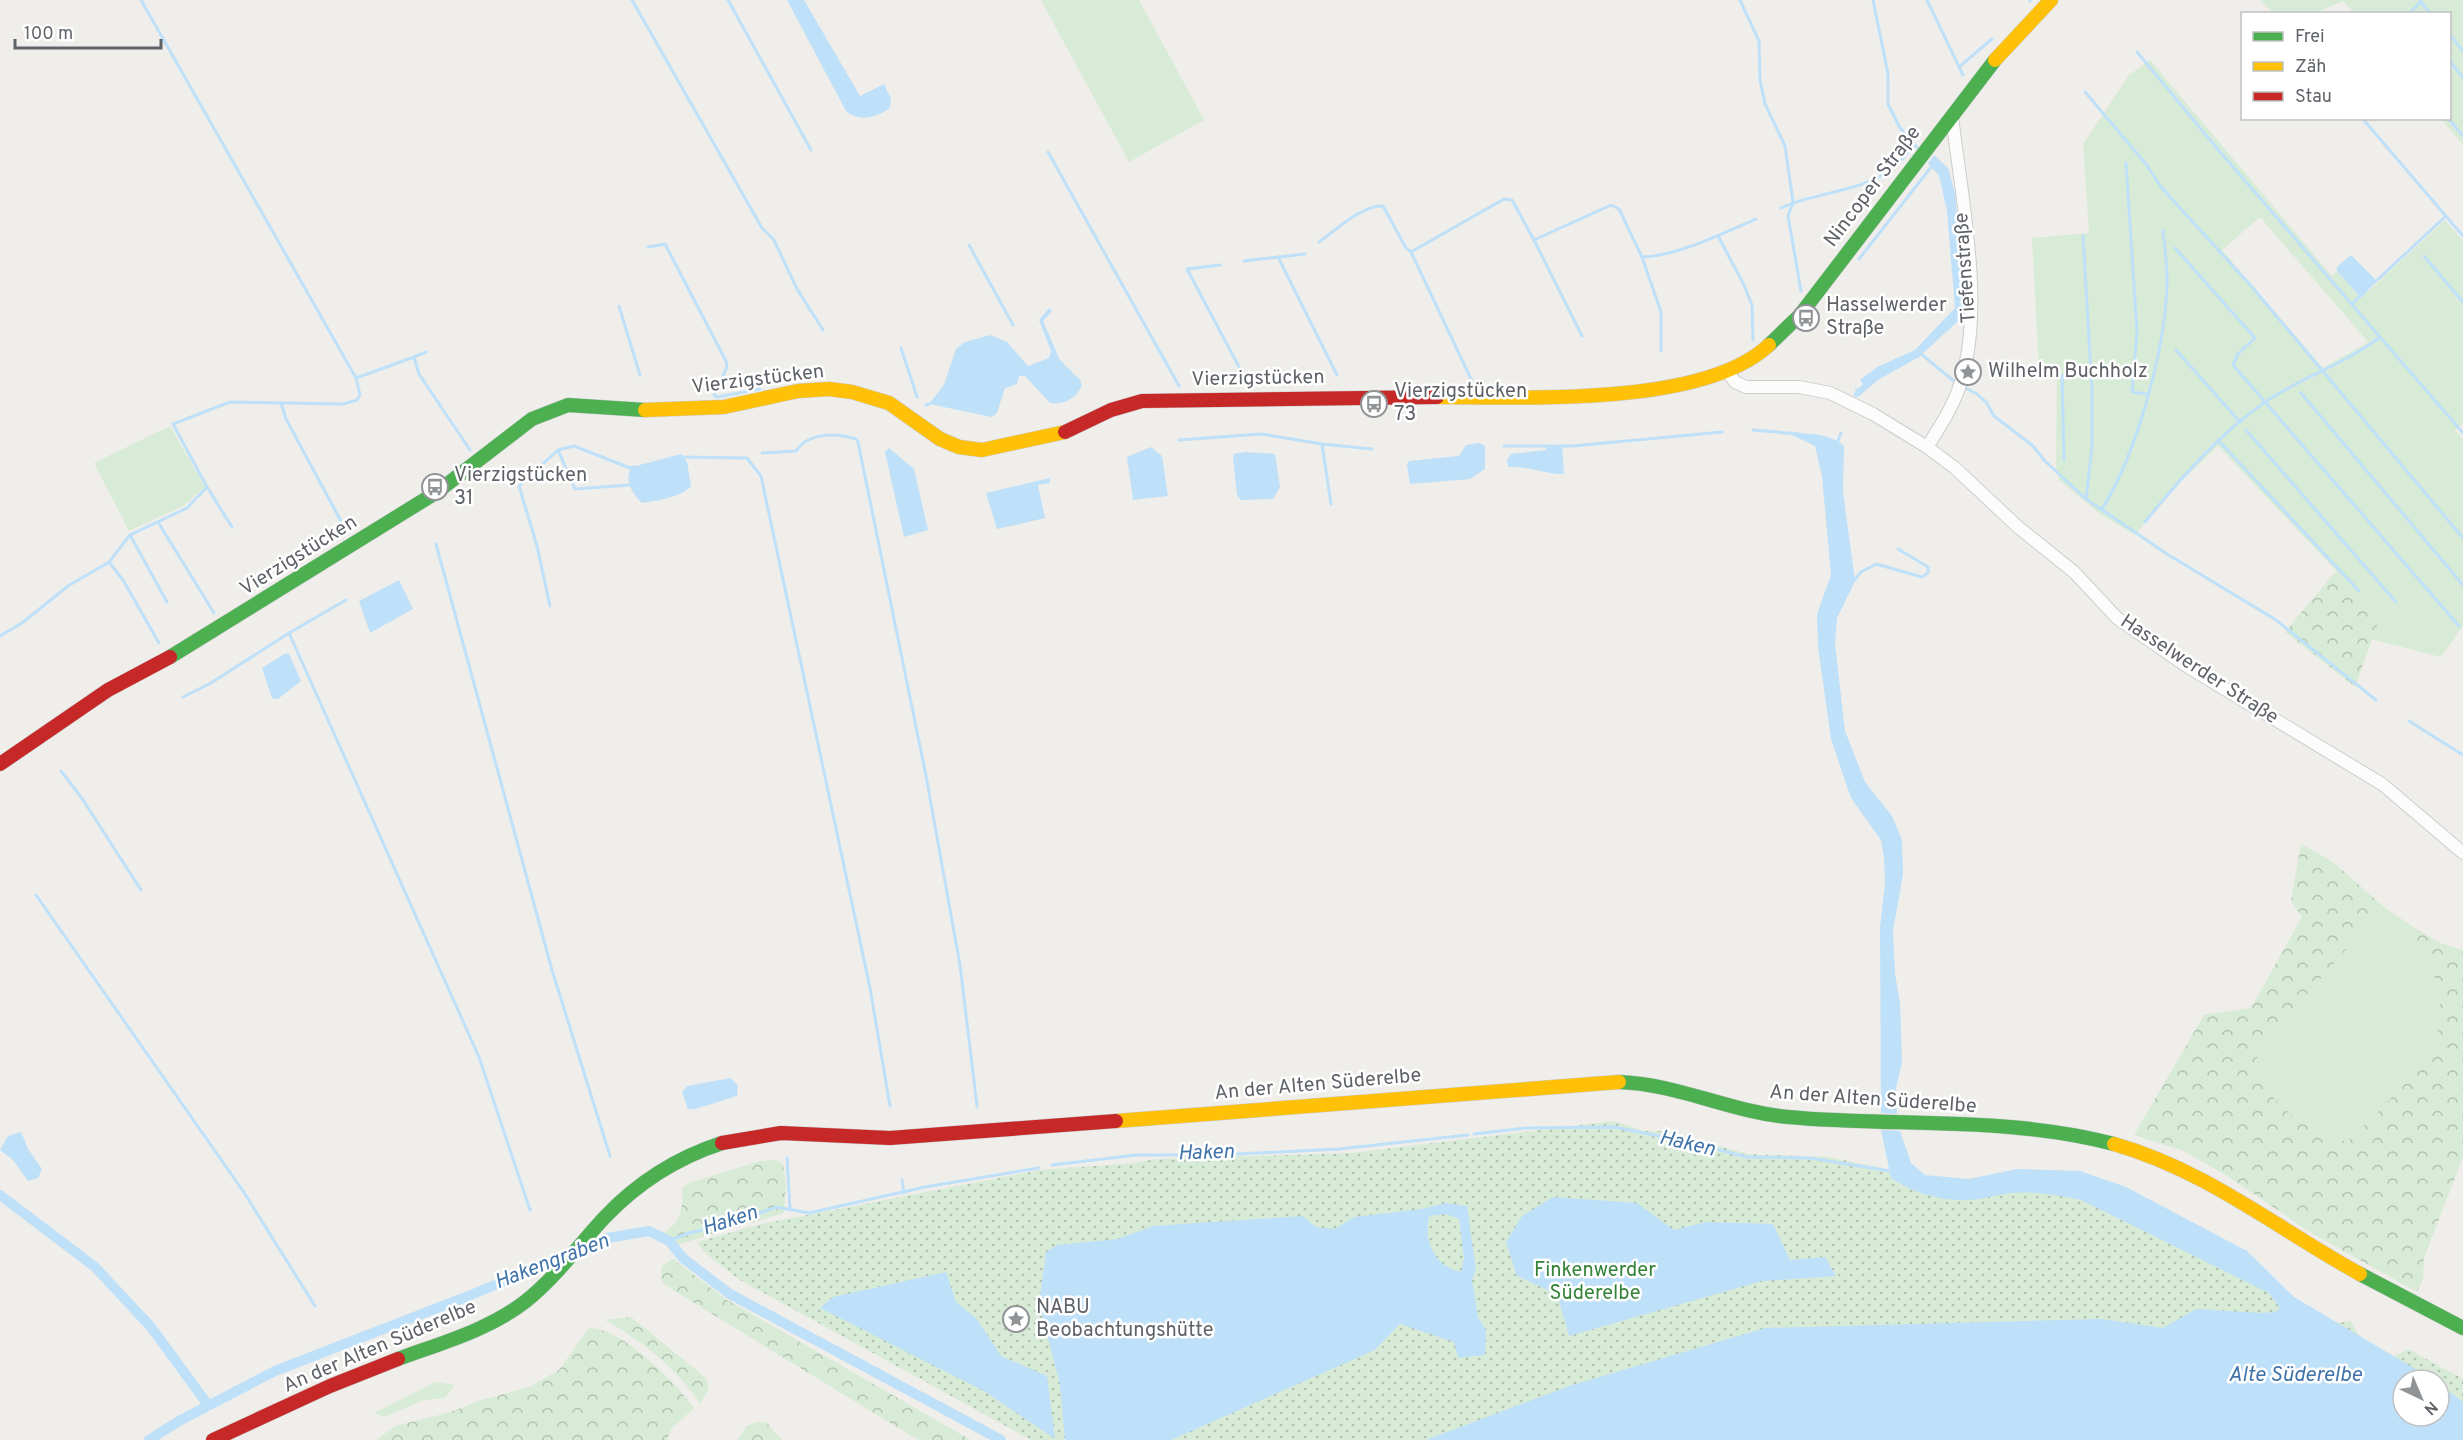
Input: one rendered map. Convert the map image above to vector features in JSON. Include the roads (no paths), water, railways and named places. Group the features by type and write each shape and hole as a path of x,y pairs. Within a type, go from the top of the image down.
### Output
{"main road":[{"name":"Nincoper Straße","path":"1711,378 1761,352 1800,315 1991,65 2051,0"},
{"name":"Vierzigstücken","path":"0,764 108,690 183,650 437,492 532,419 568,405 582,404 626,410 682,410 733,406 798,391 829,389 860,393 889,403 940,439 959,447 982,450 1070,431 1111,410 1142,401 1289,397 1557,397 1621,394 1711,378"},
{"name":"An der Alten Süderelbe","path":"213,1440 369,1370 499,1318 535,1294 615,1208 652,1176 686,1157 723,1142 770,1133 807,1133 888,1139 1620,1082 1680,1089 1770,1115 2062,1132 2124,1145 2153,1155 2224,1189 2306,1243 2463,1328"}],"street":[{"name":"Tiefenstraße","path":"1927,447 1960,386 1971,314 1969,270 1952,116"},
{"name":"Hasselwerder Straße","path":"1727,371 1735,382 1746,387 1799,387 1830,393 1873,414 1927,447 2074,572 2117,618 2188,667 2382,784 2463,853"}],"water":[{"path":"787,0 804,0 860,96 884,84 891,99 890,108 880,114 863,118 846,111"},
{"path":"1934,155 1948,168 1955,193 1965,307 1959,320 1919,357 1878,380 1858,397 1853,396 1856,390 1854,387 1858,389 1863,384 1860,380 1877,367 1915,350 1955,308 1947,211 1939,175 1928,164"},
{"path":"2351,255 2377,281 2361,298 2337,271 2337,267"},
{"path":"1049,308 1052,311 1043,321 1060,360 1080,380 1082,386 1072,398 1060,403 1050,403 1025,376 1019,376 1017,384 1005,388 997,413 992,417 929,404 944,385 956,349 965,342 990,335 1007,342 1028,366 1049,358 1051,351 1039,320"},
{"path":"1788,433 1825,436 1844,446 1843,491 1855,581 1837,618 1835,644 1845,731 1865,782 1892,816 1902,840 1903,874 1893,931 1895,973 1900,1003 1902,1062 1896,1088 1897,1114 1881,1113 1880,927 1885,883 1884,858 1881,840 1851,798 1831,739 1818,647 1817,614 1831,575 1822,476 1815,446"},
{"path":"1480,443 1485,446 1485,469 1470,479 1410,484 1407,465 1409,461 1459,456 1466,445"},
{"path":"1546,445 1562,445 1564,474 1508,467 1507,460 1511,454 1546,450"},
{"path":"1151,447 1162,456 1168,496 1133,500 1127,457"},
{"path":"889,448 914,469 928,530 904,537 885,452"},
{"path":"1245,452 1275,454 1280,487 1273,499 1241,500 1237,495 1233,457 1234,454"},
{"path":"681,454 687,462 691,486 675,496 642,503 630,486 628,476 632,467"},
{"path":"1050,478 1050,483 1038,485 1045,518 997,529 986,493"},
{"path":"399,580 413,609 370,633 359,601"},
{"path":"286,653 289,654 301,681 278,699 272,698 262,668"},
{"path":"731,1078 738,1086 737,1096 688,1109 682,1092 687,1086"},
{"name":"Alte Süderelbe","path":"1881,1130 1900,1131 1911,1163 1925,1175 1969,1179 2017,1169 2080,1171 2126,1187 2247,1251 2294,1297 2414,1368 2391,1368 2391,1428 2451,1428 2451,1393 2463,1402 2463,1440 1426,1440 1569,1386 1765,1328 2102,1319 2163,1328 2196,1309 2263,1313 2275,1312 2280,1308 2269,1293 2081,1200 2046,1194 2021,1193 1968,1200 1945,1199 1923,1194 1891,1178"},
{"path":"21,1132 28,1149 42,1169 38,1178 28,1181 13,1160 0,1150 8,1136"},
{"path":"1553,1197 1637,1203 1674,1230 1706,1222 1773,1224 1790,1260 1825,1257 1836,1276 1762,1281 1569,1336 1557,1294 1517,1276 1506,1242 1522,1216"},
{"path":"1446,1203 1467,1206 1476,1270 1472,1280 1478,1317 1486,1330 1485,1355 1458,1358 1454,1342 1400,1324 1375,1350 1171,1440 1065,1440 1060,1385 1039,1303 1046,1252 1057,1245 1118,1239 1153,1226 1302,1216 1316,1227 1335,1229 1354,1217 1421,1209","holes":["1446,1214 1459,1219 1464,1258 1461,1272 1452,1269 1438,1258 1433,1252 1428,1235 1429,1216"]},
{"path":"946,1272 956,1302 977,1319 1001,1356 1047,1376 1055,1439 984,1391 820,1308 833,1297"}],"waterway":[{"path":"141,0 356,378"},
{"path":"632,0 762,228 774,240 797,289 823,330"},
{"path":"728,0 811,150"},
{"path":"1740,0 1759,41 1760,80 1765,104 1785,146 1793,202 1788,216 1801,291"},
{"path":"1873,0 1888,74 1888,104 1900,128 1920,151"},
{"path":"1927,0 1963,75"},
{"path":"2410,12 2421,2 2420,0"},
{"path":"2421,2 2429,12"},
{"path":"2451,36 2463,51"},
{"path":"1959,67 1992,39"},
{"path":"2137,52 2215,146 2463,433"},
{"path":"2451,62 2463,78"},
{"path":"2085,92 2146,164 2161,187 2252,287 2463,538"},
{"path":"2364,120 2463,236"},
{"path":"2450,120 2463,136"},
{"path":"1781,208 1853,187 1880,176 1897,164 1914,146"},
{"path":"1048,152 1179,386"},
{"path":"2126,163 2137,332 2132,392 2147,394"},
{"path":"1859,259 1932,166"},
{"path":"1319,242 1358,214 1383,206 1406,248 1411,252 1504,199 1512,200 1534,240 1611,205 1619,209 1642,257 1670,253 1756,219"},
{"path":"2375,282 2446,216"},
{"path":"2102,509 2115,486 2138,430 2155,368 2167,282 2163,231"},
{"path":"1718,236 1752,305 1753,340"},
{"path":"2083,236 2092,390 2092,447 2086,499"},
{"path":"1534,240 1582,336"},
{"path":"648,247 665,244 726,361 727,367 714,395 717,397 760,389"},
{"path":"969,245 1013,325"},
{"path":"2175,248 2255,338 2238,354 2233,365 2459,626"},
{"path":"1411,252 1472,381"},
{"path":"1244,261 1305,254"},
{"path":"2424,256 2463,302"},
{"path":"1278,257 1337,375"},
{"path":"1642,257 1661,312 1661,351"},
{"path":"1220,265 1187,269 1247,382"},
{"path":"2352,304 2361,295"},
{"path":"619,306 640,375"},
{"path":"2145,522 2201,458 2248,415 2279,393 2367,347 2380,337"},
{"path":"901,348 917,397"},
{"path":"2176,350 2240,422"},
{"path":"426,352 414,357 419,374 470,450"},
{"path":"1920,353 1956,383"},
{"path":"0,636 22,623 68,586 109,562 130,535 187,508 207,487 173,424 230,402 343,404 357,400 360,395 356,378 414,357"},
{"path":"2062,375 2064,460"},
{"path":"1962,386 1986,402 1994,416 2032,445 2045,461 2086,499 2167,554 2276,620 2376,700"},
{"path":"2301,393 2463,585"},
{"path":"281,403 286,419 342,523"},
{"path":"1753,430 1799,434"},
{"path":"2246,430 2396,602"},
{"path":"1504,446 1573,446 1722,432"},
{"path":"1837,443 1841,433"},
{"path":"1179,440 1261,434 1322,444 1331,504"},
{"path":"762,453 796,451 808,440 831,435 856,439 858,442 926,776 960,965 977,1106"},
{"path":"2219,441 2359,591"},
{"path":"1322,444 1372,449"},
{"path":"558,450 574,446 630,468 635,467"},
{"path":"550,606 537,546 519,486 558,450 575,489 629,485"},
{"path":"679,457 747,458 761,476 870,988 890,1106"},
{"path":"207,487 232,527"},
{"path":"158,522 214,613"},
{"path":"130,535 167,602"},
{"path":"436,544 552,970 610,1156"},
{"path":"1852,583 1861,572 1876,564 1922,577 1928,573 1928,567 1898,549"},
{"path":"109,562 123,580 159,643"},
{"path":"289,633 346,600"},
{"path":"183,697 211,683 289,633 479,1057 530,1210"},
{"path":"2409,721 2463,755"},
{"path":"61,771 81,797 141,890"},
{"path":"36,895 243,1191 315,1306"},
{"name":"Haken","path":"1474,1134 1526,1128 1614,1127 1694,1143 1746,1157 1810,1158 1890,1171"},
{"name":"Haken","path":"1052,1165 1136,1155 1218,1155 1339,1149 1468,1135"},
{"path":"787,1158 790,1209"},
{"name":"Haken","path":"669,1241 689,1233 733,1223 776,1207 809,1213 925,1187 1039,1168"},
{"path":"902,1180 904,1193"},
{"path":"0,1195 95,1267 151,1327 208,1405"},
{"name":"Hakengraben","path":"149,1440 179,1421 275,1371 471,1295 607,1238 649,1231 669,1241 684,1259 730,1294 1001,1440"}],"place":[{"name":"Hasselwerder Straße","path":"1806,318"},
{"name":"Wilhelm Buchholz","path":"1968,372"},
{"name":"Vierzigstücken 73","path":"1374,404"},
{"name":"Vierzigstücken 31","path":"435,487"},
{"name":"NABU Beobachtungshütte","path":"1016,1319"}],"park label":[{"name":"Finkenwerder Süderelbe","path":"1595,1282"}]}
